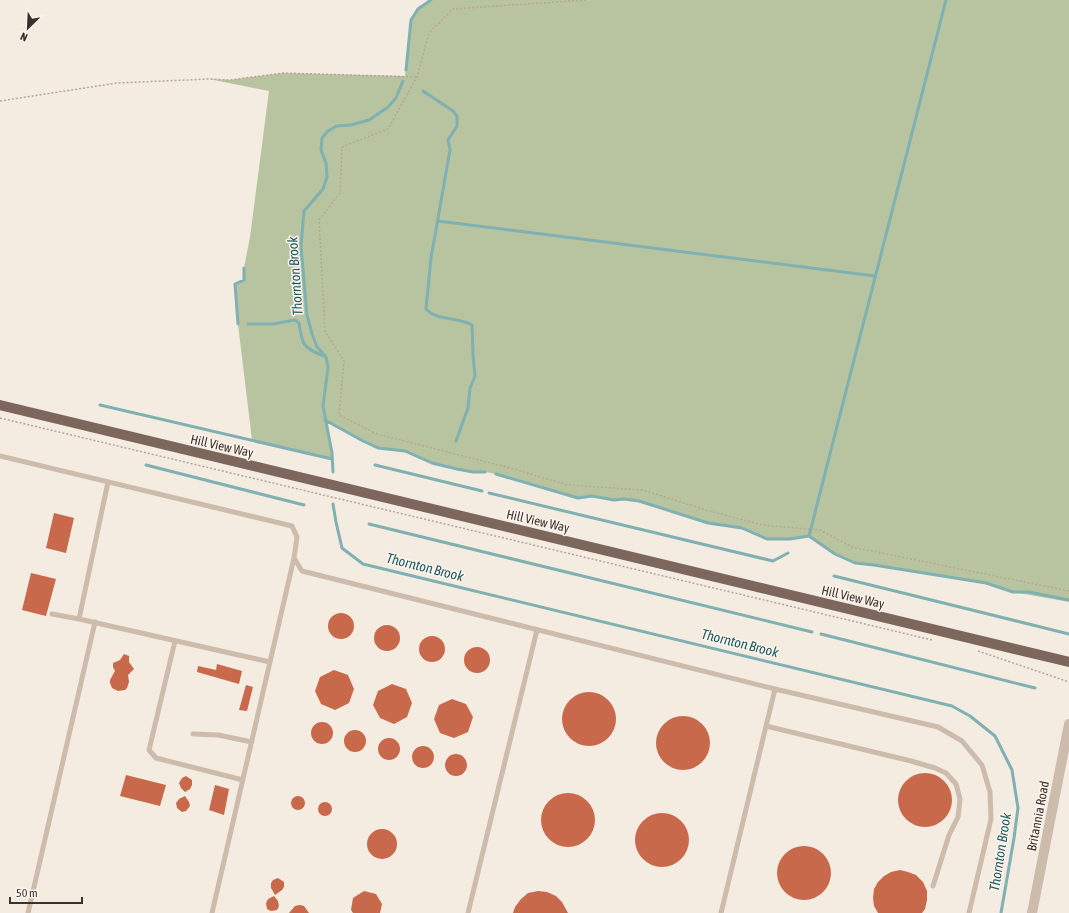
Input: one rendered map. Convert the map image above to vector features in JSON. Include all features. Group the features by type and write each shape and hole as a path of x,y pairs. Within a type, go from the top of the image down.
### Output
{"main road":[{"name":"Hill View Way","path":"0,405 1069,662"}],"street":[{"name":"Britannia Road","path":"1032,913 1069,724"}],"lane":[{"path":"0,456 292,526 297,537 294,558 212,913"},
{"path":"79,619 108,482"},
{"path":"294,558 302,571 775,689 938,727 962,741 982,765 990,792 991,819 969,913"},
{"path":"52,614 95,622 270,662"},
{"path":"28,913 95,622"},
{"path":"468,913 537,630"},
{"path":"175,640 148,750 156,758 243,780"},
{"path":"721,913 775,689"},
{"path":"766,726 911,761 946,773 956,784 960,799 958,817 949,835 933,886"},
{"path":"193,734 218,735 252,742"}],"path":[{"path":"586,0 453,9 430,33 417,77 388,129 342,147 340,193 319,220 325,331 344,361 340,415 377,434 510,468 568,485 643,490 706,510 762,525 820,530 852,547 1069,591"},
{"path":"0,101 117,83 209,79 230,80 283,73 417,77"},
{"path":"0,418 937,641"},
{"path":"976,650 1069,682"}],"green space":[{"path":"431,0 1069,0 1069,602 1013,592 986,583 855,563 835,554 809,536 790,539 767,539 742,528 708,523 639,501 624,499 614,500 592,496 578,498 496,474 473,472 432,463 405,452 378,448 326,421 332,459 252,440 238,324 235,284 244,280 244,268 250,237 269,91 209,79 230,80 283,73 405,76 411,20 418,9"}],"building":[{"path":"54,513 74,518 66,553 46,548"},
{"path":"31,573 56,579 46,616 22,610"},
{"path":"341,613 350,617 354,626 350,635 341,639 332,635 328,626 332,617"},
{"path":"387,625 396,629 400,638 396,647 387,651 378,647 374,638 378,629"},
{"path":"432,636 441,640 445,649 441,658 432,662 423,658 419,649 423,640"},
{"path":"477,647 486,651 490,660 486,669 477,673 468,669 464,660 468,651"},
{"path":"124,654 129,656 129,662 134,669 128,675 129,682 127,688 125,690 118,691 112,688 110,680 115,671 113,663 120,660"},
{"path":"217,664 242,671 239,684 197,672 198,666 216,670"},
{"path":"334,670 348,675 354,689 349,703 335,710 321,704 315,691 320,677"},
{"path":"392,684 406,689 412,703 407,717 394,724 380,718 373,705 378,691"},
{"path":"246,685 253,687 247,711 239,710"},
{"path":"584,692 594,692 604,696 612,704 616,714 616,724 612,734 604,742 594,746 584,746 574,742 566,734 562,724 562,714 566,704 574,696"},
{"path":"452,699 466,704 473,717 468,732 454,738 440,733 434,719 439,705"},
{"path":"678,716 688,716 698,720 706,728 710,738 710,748 706,758 698,766 688,770 678,770 668,766 660,758 656,748 656,738 660,728 668,720"},
{"path":"322,722 330,725 333,733 330,741 322,744 314,741 311,733 314,725"},
{"path":"355,730 363,733 366,741 363,749 355,752 347,749 344,741 347,733"},
{"path":"389,738 397,741 400,749 397,757 389,760 381,757 378,749 381,741"},
{"path":"423,746 431,749 434,757 431,765 423,768 415,765 412,757 415,749"},
{"path":"456,754 464,757 467,765 464,773 456,776 448,773 445,765 448,757"},
{"path":"920,773 930,773 940,777 948,785 952,795 952,805 948,815 940,823 930,827 920,827 910,823 902,815 898,805 898,795 902,785 910,777"},
{"path":"126,775 166,785 160,806 120,796"},
{"path":"186,776 192,780 192,785 190,789 185,792 179,783 182,778"},
{"path":"215,785 229,789 224,815 209,810"},
{"path":"563,793 573,793 583,797 591,805 595,815 595,825 591,835 583,843 573,847 563,847 553,843 545,835 541,825 541,815 545,805 553,797"},
{"path":"185,796 190,806 186,811 182,812 177,808 176,803 179,799"},
{"path":"298,796 303,798 305,803 303,808 298,810 293,808 291,803 293,798"},
{"path":"325,802 330,804 332,809 330,814 325,816 320,814 318,809 320,804"},
{"path":"657,813 667,813 677,817 685,825 689,835 689,845 685,855 677,863 667,867 657,867 647,863 639,855 635,845 635,835 639,825 647,817"},
{"path":"382,829 393,833 397,844 393,855 382,859 371,855 367,844 371,833"},
{"path":"799,846 809,846 819,850 827,858 831,868 831,878 827,888 819,896 809,900 799,900 789,896 781,888 777,878 777,868 781,858 789,850"},
{"path":"900,870 916,875 923,882 927,891 925,909 922,913 878,913 874,906 874,889 884,876 891,872"},
{"path":"278,878 284,882 284,887 275,895 271,888 271,883 273,880"},
{"path":"364,891 376,894 382,904 380,913 353,913 351,910 353,898"},
{"path":"538,891 547,892 556,896 562,902 568,913 513,913 515,907 521,899 528,893"},
{"path":"274,896 278,901 279,906 277,910 271,911 267,909 266,903 268,899"},
{"path":"295,906 304,906 309,913 289,913"}],"waterway":[{"name":"Thornton Brook","path":"406,70 411,20 418,9 431,0"},
{"path":"496,474 578,498 592,496 614,500 624,499 639,501 708,523 742,528 767,539 790,539 809,536 946,0"},
{"name":"Thornton Brook","path":"333,472 332,453 323,406 328,367 326,357 317,347 307,315 301,246 304,211 323,189 327,177 326,163 321,150 322,138 328,131 337,126 351,125 369,120 388,107 396,98 403,81"},
{"path":"423,91 453,111 457,116 457,126 448,140 450,150 431,258 426,309 436,316 466,322 472,325 475,376 470,388 468,408 456,441"},
{"path":"438,221 875,276"},
{"path":"238,324 235,284 244,280 244,268"},
{"path":"248,324 273,324 295,320 299,323 301,336 305,345 312,351 324,356"},
{"path":"100,405 332,459"},
{"path":"325,420 378,448 405,451 432,463 457,469 473,472 485,472"},
{"path":"146,465 304,505"},
{"path":"375,465 482,491"},
{"path":"489,493 773,561 788,553"},
{"name":"Thornton Brook","path":"333,504 342,548 363,564 952,706 970,716 995,736 1012,770 1018,808 1001,913"},
{"path":"369,524 812,632"},
{"path":"809,536 835,554 855,563 986,583 1013,592 1029,592 1069,600"},
{"path":"834,576 1069,634"},
{"path":"821,634 1035,688"}]}
